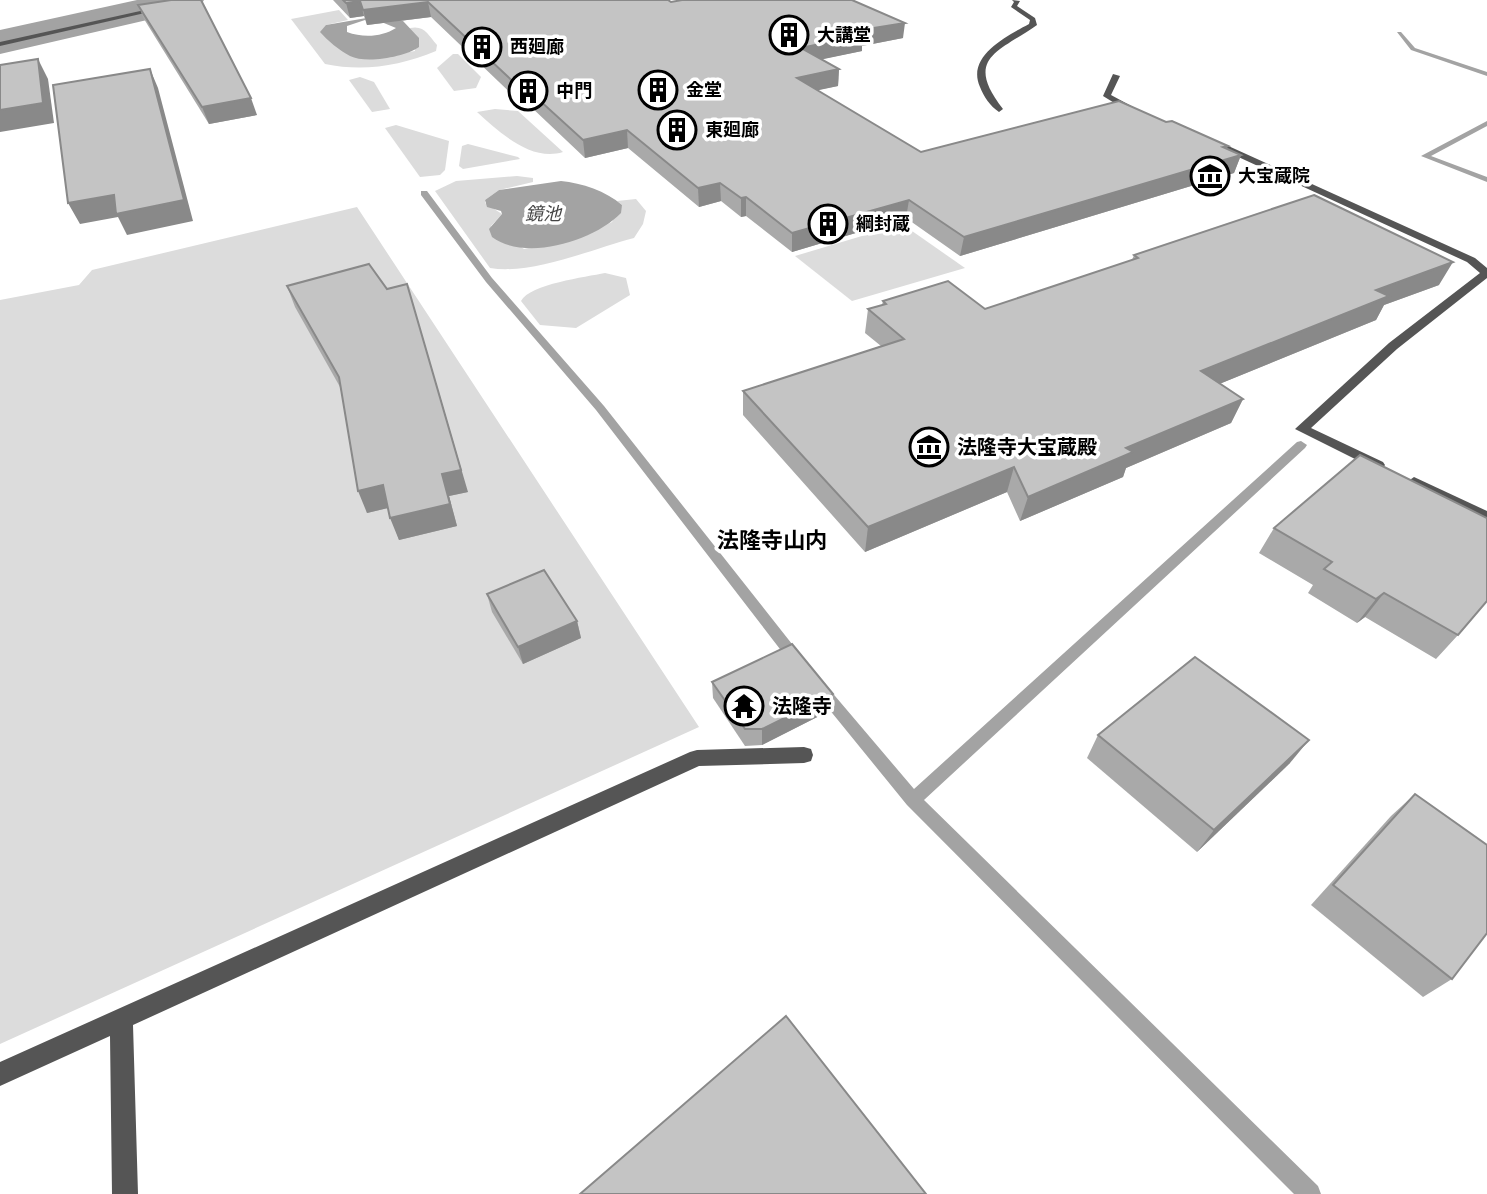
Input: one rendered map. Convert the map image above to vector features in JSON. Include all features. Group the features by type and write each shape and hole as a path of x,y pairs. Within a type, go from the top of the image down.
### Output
{"street":[{"path":"0,44 199,0"},
{"path":"998,0 1014,3 1033,19 1033,25 986,54 981,77 984,95 999,109"},
{"path":"1116,76 1107,96 1122,106 1148,116"},
{"path":"1216,143 1471,260 1487,273 1393,346 1302,429 1388,470"},
{"path":"1402,477 1487,517"},
{"path":"0,1074 697,758 804,755"},
{"path":"121,1018 125,1194"}],"shaded area":[{"path":"339,10 348,20 326,25 364,59 415,51 410,28 426,32 437,45 436,51 381,66 325,64 291,19"},
{"path":"453,54 458,54 481,77 476,88 454,91 437,68"},
{"path":"360,77 374,82 390,109 372,112 349,80"},
{"path":"495,109 518,111 563,152 539,153 528,149 505,136 477,112"},
{"path":"396,125 449,141 445,170 440,175 420,177 385,128"},
{"path":"468,144 520,159 463,169 459,166 462,146"},
{"path":"517,176 533,178 533,182 499,190 485,203 502,214 491,226 524,249 585,235 612,222 622,205 617,201 636,199 646,211 643,224 634,238 562,260 525,268 490,268 435,191 456,181"},
{"path":"357,207 699,727 0,1044 0,300 79,285 92,270"},
{"path":"902,224 965,268 852,301 795,256"},
{"path":"605,273 626,278 630,295 576,328 540,325 521,301 526,295 547,286"}],"water":[{"path":"378,16 403,21 419,38 419,47 385,58 357,58 342,51 320,32 326,25","holes":["365,20 379,21 396,28 372,36 347,32 347,26"]},
{"name":"鏡池","path":"561,181 609,196 622,205 621,213 594,232 559,245 523,248 492,237 489,229 502,214 487,207 485,200 499,190"}],"building":[{"path":"201,0 251,98 202,107 138,5"},
{"path":"343,0 852,0 905,23 855,31 863,35 801,48 839,69 797,78 921,152 1119,101 1166,122 1172,121 1241,155 964,237 909,200 792,233 746,197 741,198 720,183 698,188 627,130 583,140 526,88 521,89 428,2 363,10 360,1 346,3"},
{"path":"38,59 43,103 0,110 0,65"},
{"path":"150,69 184,200 116,214 114,195 68,203 53,85"},
{"path":"1314,195 1453,262 1376,290 1389,296 1201,371 1243,399 1126,448 1133,452 1028,497 1014,467 868,527 743,391 904,339 868,309 886,304 883,301 948,281 985,309"},
{"path":"369,264 387,289 407,284 461,470 442,474 450,504 390,518 383,485 358,491 339,377 287,286"},
{"path":"1360,455 1487,518 1487,601 1458,635 1384,593 1376,599 1324,569 1332,562 1274,528"},
{"path":"544,570 577,621 518,647 487,594"},
{"path":"792,644 833,694 762,729 745,729 712,682"},
{"path":"1195,657 1309,740 1214,830 1098,735"},
{"path":"1415,794 1487,845 1487,933 1452,979 1333,885"},
{"path":"786,1016 926,1194 580,1194"}],"waterway":[{"path":"0,42 186,0"},
{"path":"1399,33 1413,49 1487,74"},
{"path":"1487,123 1425,156 1487,180"},
{"path":"424,193 489,280 600,408 798,662"},
{"path":"913,800 1301,445"},
{"path":"819,687 913,800"},
{"path":"913,800 1310,1194"}],"place":[{"name":"大講堂","path":"789,35"},
{"name":"西廻廊","path":"482,47"},
{"name":"金堂","path":"658,90"},
{"name":"中門","path":"528,91"},
{"name":"東廻廊","path":"677,130"},
{"name":"大宝蔵院","path":"1210,176"},
{"name":"綱封蔵","path":"828,224"},
{"name":"法隆寺大宝蔵殿","path":"929,447"},
{"name":"法隆寺","path":"744,706"}],"district":[{"name":"法隆寺山内","path":"772,540"}]}
